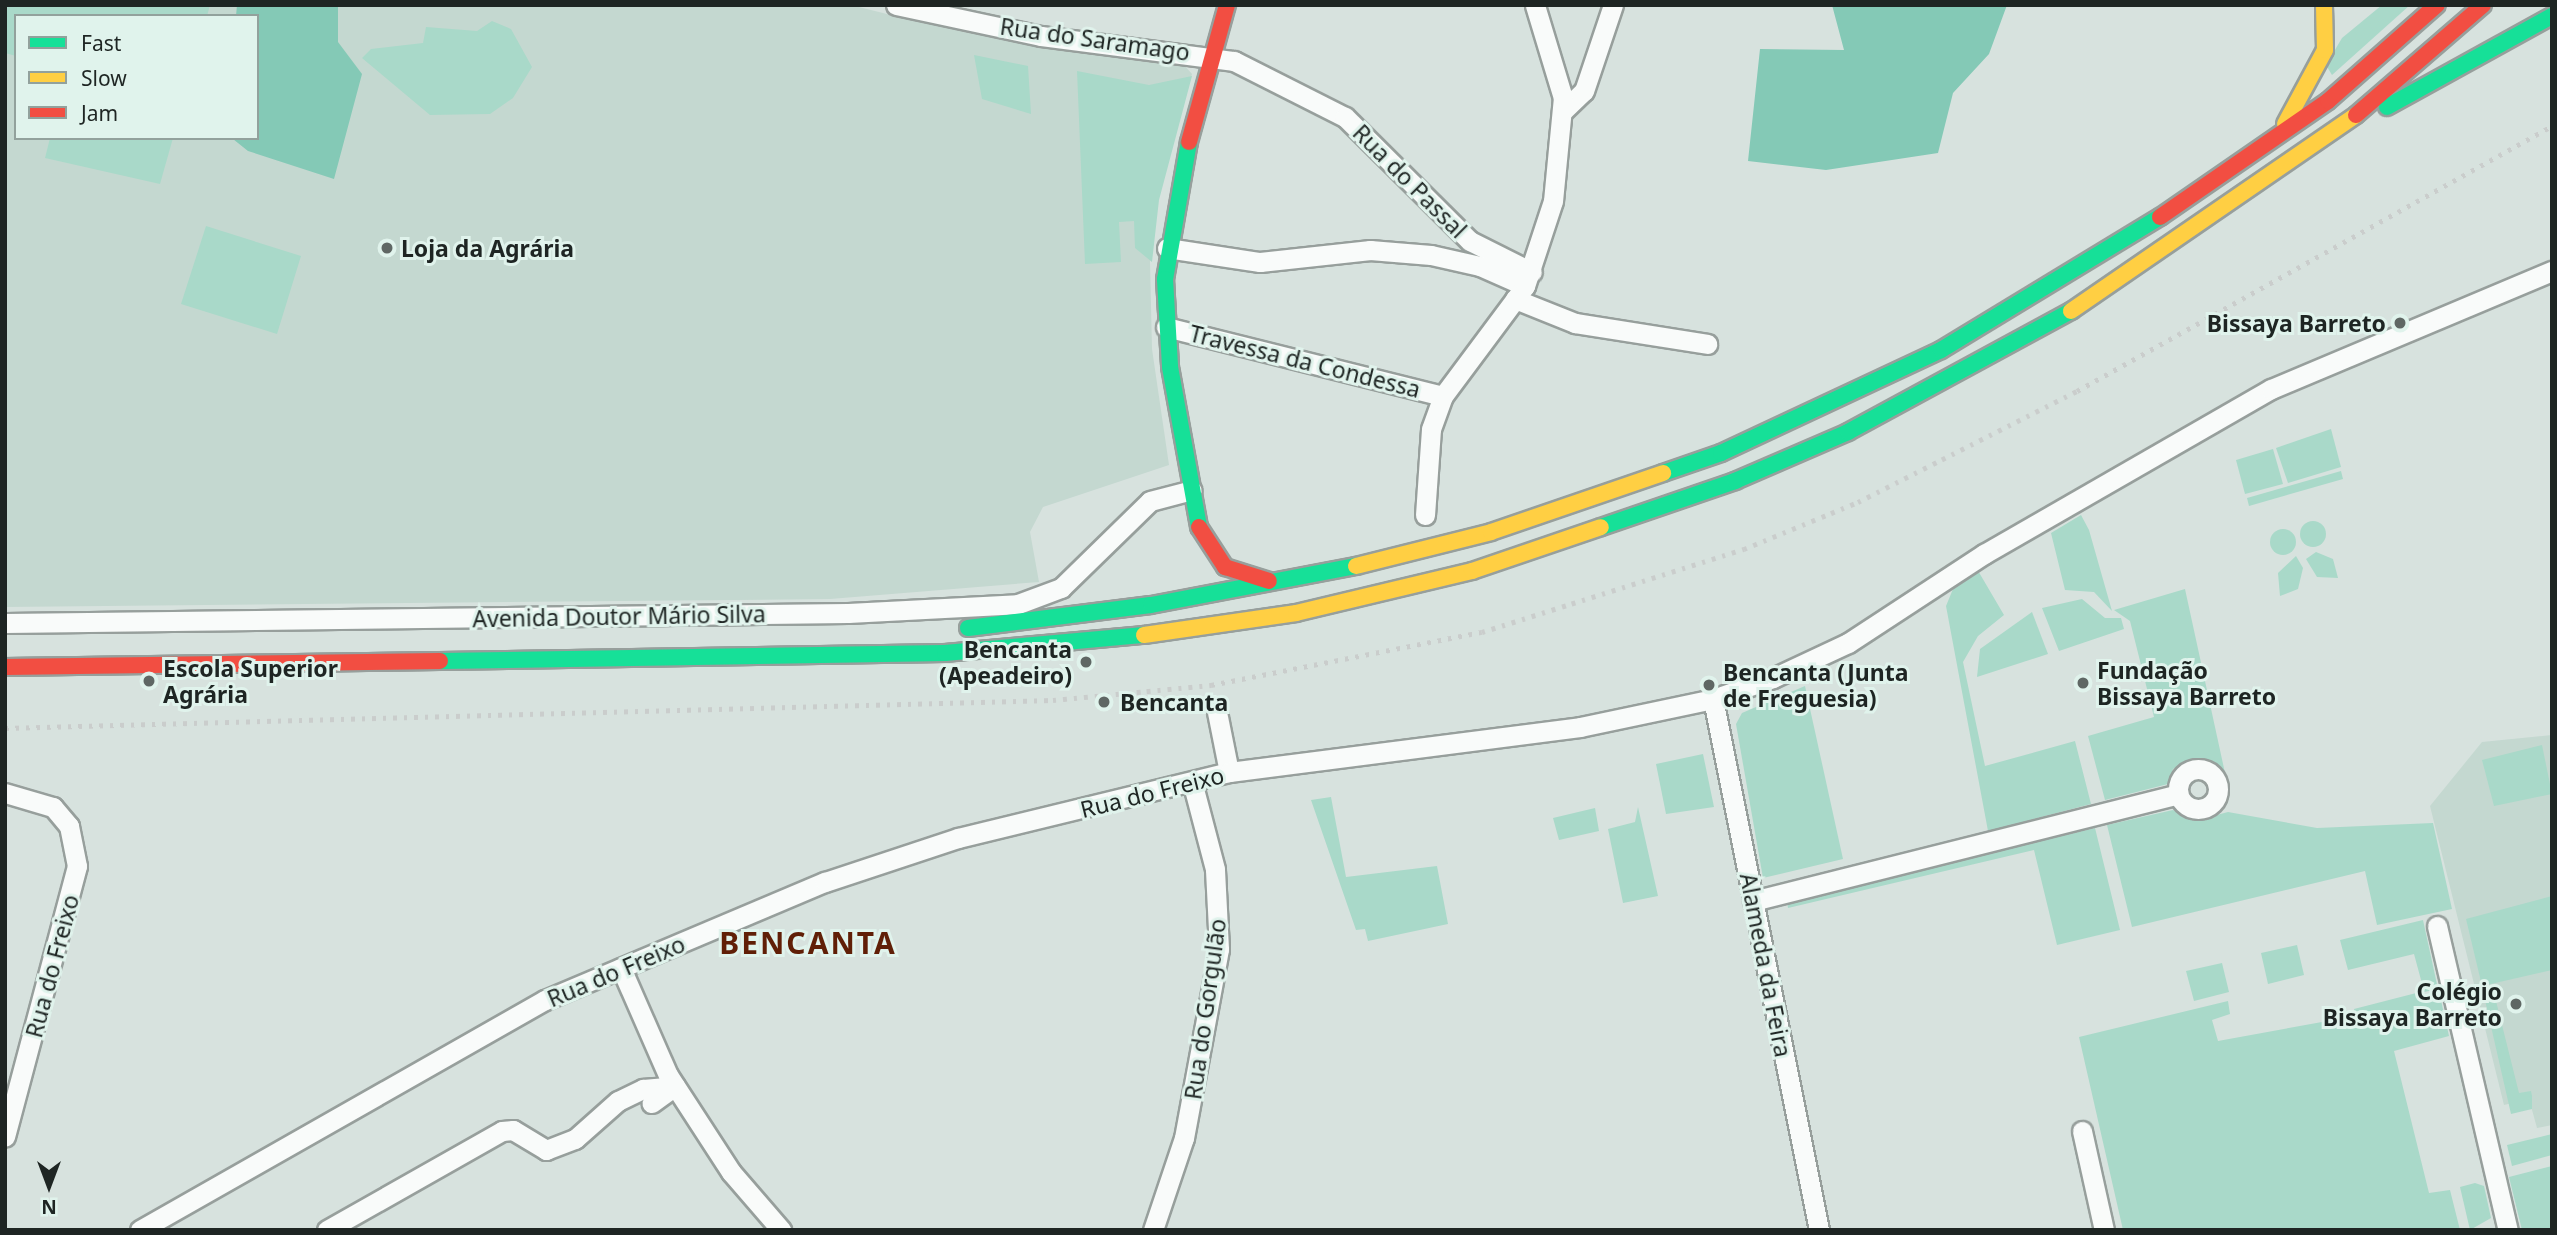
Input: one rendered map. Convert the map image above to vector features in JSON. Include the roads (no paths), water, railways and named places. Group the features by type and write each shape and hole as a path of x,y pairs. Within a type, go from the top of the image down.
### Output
{"main road":[{"path":"1152,605 1198,572 1199,527 1166,327 1167,248 1227,5"},
{"path":"2269,144 2302,103 2325,50 2323,5"},
{"path":"944,631 1152,605 1280,583 1491,533 1709,457 1836,404 2026,303 2269,144 2437,5"},
{"path":"5,667 945,653 1145,636 1384,594 1605,529 1848,432 2045,328 2210,222 2346,125 2483,5"},
{"path":"2346,125 2418,93 2552,16"},
{"path":"1199,527 1225,568 1280,583"},
{"path":"654,635 848,632"}],"street":[{"name":"Rua do Saramago","path":"896,5 1041,36 1213,55"},
{"path":"1425,515 1431,429 1443,396 1524,286 1553,201 1562,112 1548,34 1535,5"},
{"path":"1562,112 1584,91 1613,5"},
{"name":"Rua do Passal","path":"1213,55 1345,117 1470,241 1524,286"},
{"path":"1167,248 1260,262 1370,250 1431,255 1480,266 1524,286 1575,323 1707,344"},
{"name":"Rua do Freixo","path":"140,1230 533,1007 825,882 958,838 1194,785 1228,772 1293,767 1580,727 1713,699 1848,643 1984,554 2271,389 2552,271"},
{"name":"Travessa da Condessa","path":"1166,327 1443,396"},
{"name":"Avenida Doutor Mário Silva","path":"5,623 848,613 1018,604 1061,588 1150,501 1192,490"},
{"name":"Alameda da Feira","path":"1713,699 1819,1230"},
{"path":"1217,712 1228,772"},
{"name":"Rua do Gorgulão","path":"1153,1230 1184,1138 1220,937 1215,869 1194,785"},
{"name":"Rua do Freixo","path":"5,793 53,807 69,826 77,866 5,1138"},
{"path":"1753,901 2178,794"},
{"path":"2437,926 2506,1229"},
{"path":"621,968 675,1086 732,1172 781,1230"},
{"path":"652,1103 675,1086"},
{"path":"327,1230 502,1131 513,1130 546,1150 575,1139 618,1101 643,1089 675,1086"},
{"path":"2082,1131 2104,1230"}],"railway":[{"path":"5,728 1053,700 1211,685 1482,632 1744,549 1858,502 2077,391 2552,126"}],"place":[{"name":"Loja da Agrária","path":"387,248"},
{"name":"Bissaya Barreto","path":"2400,323"},
{"name":"Bencanta (Apeadeiro)","path":"1086,662"},
{"name":"Escola Superior Agrária","path":"149,681"},
{"name":"Fundação Bissaya Barreto","path":"2083,683"},
{"name":"Bencanta (Junta de Freguesia)","path":"1709,685"},
{"name":"Bencanta","path":"1104,702"},
{"name":"Colégio Bissaya Barreto","path":"2516,1004"}],"district":[{"name":"BENCANTA","path":"808,943"}]}
